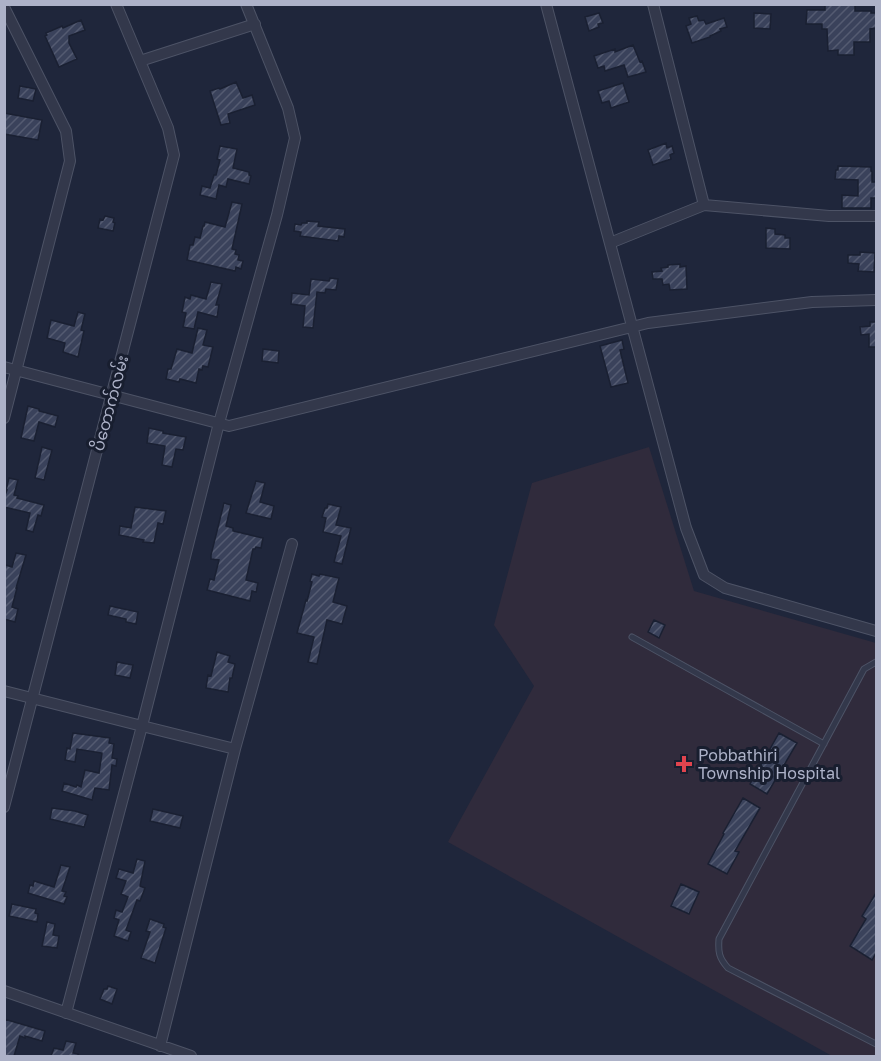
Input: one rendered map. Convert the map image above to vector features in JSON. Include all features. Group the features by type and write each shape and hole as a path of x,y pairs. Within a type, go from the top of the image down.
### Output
{"street":[{"name":"ပိတောက်လမ်း","path":"4,807 174,155 168,128 116,4"},
{"path":"66,1013 219,423 277,215 295,138 288,108 246,4"},
{"path":"546,4 686,528 704,574 725,588 876,631"},
{"path":"653,4 704,205"},
{"path":"4,418 70,161 66,131 5,11"},
{"path":"140,61 255,24"},
{"path":"610,243 704,205 828,216 876,216"},
{"path":"4,367 229,426 648,323 812,302 876,300"},
{"path":"160,1046 235,749 292,544"},
{"path":"4,691 235,749"},
{"path":"4,991 191,1056"}],"lane":[{"path":"632,637 824,744"},
{"path":"876,662 864,669 719,939 718,951 721,961 728,968 876,1044"}],"shaded area":[{"name":"Pobbathiri Township Hospital","path":"649,447 694,591 876,643 876,1056 832,1056 448,842 534,686 494,625 532,483"}],"building":[{"path":"825,4 855,4 855,11 876,13 876,28 870,29 870,42 854,42 854,55 838,55 838,50 828,51 827,29 822,29 822,24 806,24 807,10 825,10"},
{"path":"599,13 603,23 589,31 585,17"},
{"path":"754,13 771,14 770,29 754,28"},
{"path":"697,16 699,21 704,20 706,24 724,18 727,27 720,29 721,31 710,37 692,43 686,26 691,24 689,18"},
{"path":"81,20 85,30 69,36 69,43 77,59 59,67 45,36 46,33"},
{"path":"633,45 646,72 628,77 624,65 605,71 604,66 598,68 594,56 615,49 615,52"},
{"path":"236,82 243,98 252,95 255,105 228,114 230,123 221,125 210,91"},
{"path":"623,83 629,102 611,108 609,101 602,103 598,91"},
{"path":"20,86 36,89 33,101 18,98"},
{"path":"4,113 42,120 38,140 4,134"},
{"path":"666,143 667,148 672,146 674,153 670,155 671,159 653,165 648,150"},
{"path":"220,146 237,149 233,168 249,172 251,176 249,184 228,179 226,187 219,185 216,199 200,195 202,186 210,188 214,175 216,175 220,160 217,159"},
{"path":"838,166 871,167 872,182 876,182 876,198 871,198 871,208 842,208 842,195 858,196 858,180 835,179"},
{"path":"232,202 242,204 232,249 236,250 235,254 239,255 238,260 243,261 241,269 236,267 235,271 187,260 190,245 193,245 195,237 200,238 205,222 225,227"},
{"path":"105,216 114,218 113,231 98,228 100,219 103,220"},
{"path":"307,221 319,222 318,226 345,229 344,237 339,236 338,241 300,236 301,232 294,231 295,224 301,225"},
{"path":"766,228 775,229 775,234 790,238 790,249 766,248"},
{"path":"860,252 875,253 874,272 858,271 859,264 848,263 848,255 860,255"},
{"path":"680,264 680,267 686,266 687,289 670,290 669,284 663,285 662,279 653,279 652,272 662,271 661,268 668,267 668,265"},
{"path":"330,278 338,279 336,290 326,289 325,293 317,292 313,328 303,327 305,306 291,304 292,293 309,295 311,279 329,281"},
{"path":"211,282 222,284 216,305 219,305 217,317 198,312 194,329 183,327 186,313 182,312 185,297 190,299 191,295 206,299"},
{"path":"78,312 85,314 78,357 63,352 65,343 47,338 51,320 74,326"},
{"path":"870,322 876,322 876,347 869,347 869,334 861,335 860,327 870,326"},
{"path":"198,328 207,330 203,345 213,347 208,367 203,366 202,370 199,369 196,383 180,379 179,382 166,379 177,349 192,353"},
{"path":"622,340 624,349 620,350 628,383 611,387 600,346"},
{"path":"263,349 279,351 278,363 262,361"},
{"path":"28,406 58,416 55,427 39,422 34,441 21,438"},
{"path":"149,428 186,437 183,450 176,449 172,467 162,465 165,446 147,443"},
{"path":"42,447 52,450 44,480 35,478"},
{"path":"9,478 18,480 14,495 18,496 17,498 44,505 33,532 26,530 30,513 4,507"},
{"path":"256,481 265,483 260,502 274,506 271,519 246,513"},
{"path":"224,503 231,505 226,526 233,528 233,531 263,538 261,548 253,549 246,580 258,583 256,592 252,591 250,601 207,590 210,579 214,580 219,560 211,559 211,555"},
{"path":"328,504 341,507 336,525 351,528 342,564 334,562 341,536 323,532 326,518 322,517"},
{"path":"135,507 166,511 163,524 158,523 154,543 119,535 120,526 131,528"},
{"path":"16,553 26,555 12,607 18,609 15,622 4,619 4,572 6,565 12,567"},
{"path":"312,574 339,578 333,602 347,606 342,624 327,620 317,664 308,662 314,637 297,633 312,582 310,581"},
{"path":"110,606 138,612 136,624 108,615"},
{"path":"654,620 665,625 659,638 648,632"},
{"path":"217,652 230,656 228,662 235,664 228,692 206,688 208,675 211,676"},
{"path":"117,662 133,665 130,678 115,675"},
{"path":"73,733 110,738 109,743 114,744 112,758 117,759 116,766 112,765 109,790 95,788 92,800 62,791 64,783 81,787 85,770 99,773 102,753 77,749 75,762 65,760"},
{"path":"779,733 797,743 767,794 750,784"},
{"path":"743,798 760,808 735,851 739,852 727,874 708,864"},
{"path":"52,808 88,815 84,827 50,819"},
{"path":"153,809 183,816 180,828 150,821"},
{"path":"137,859 145,861 140,886 145,888 140,901 137,900 126,930 131,932 128,941 114,936 119,920 114,918 116,910 122,912 128,897 121,894 126,881 116,878 119,869 133,873"},
{"path":"61,865 70,867 62,891 66,892 64,896 67,897 64,904 28,893 34,881 54,887"},
{"path":"681,884 699,892 689,914 671,906"},
{"path":"876,893 876,953 872,960 850,946 866,919 862,916"},
{"path":"12,904 36,909 37,922 9,916"},
{"path":"150,919 164,924 163,927 166,928 155,963 141,958 150,932 146,931"},
{"path":"47,922 55,924 53,935 59,936 57,948 42,946"},
{"path":"108,986 117,989 112,1004 100,999 104,989"},
{"path":"4,1019 45,1031 42,1041 20,1036 14,1056 4,1056"},
{"path":"66,1041 76,1043 73,1053 78,1056 51,1056 54,1048 63,1050"}],"place":[{"name":"Pobbathiri Township Hospital","path":"684,764"}]}
